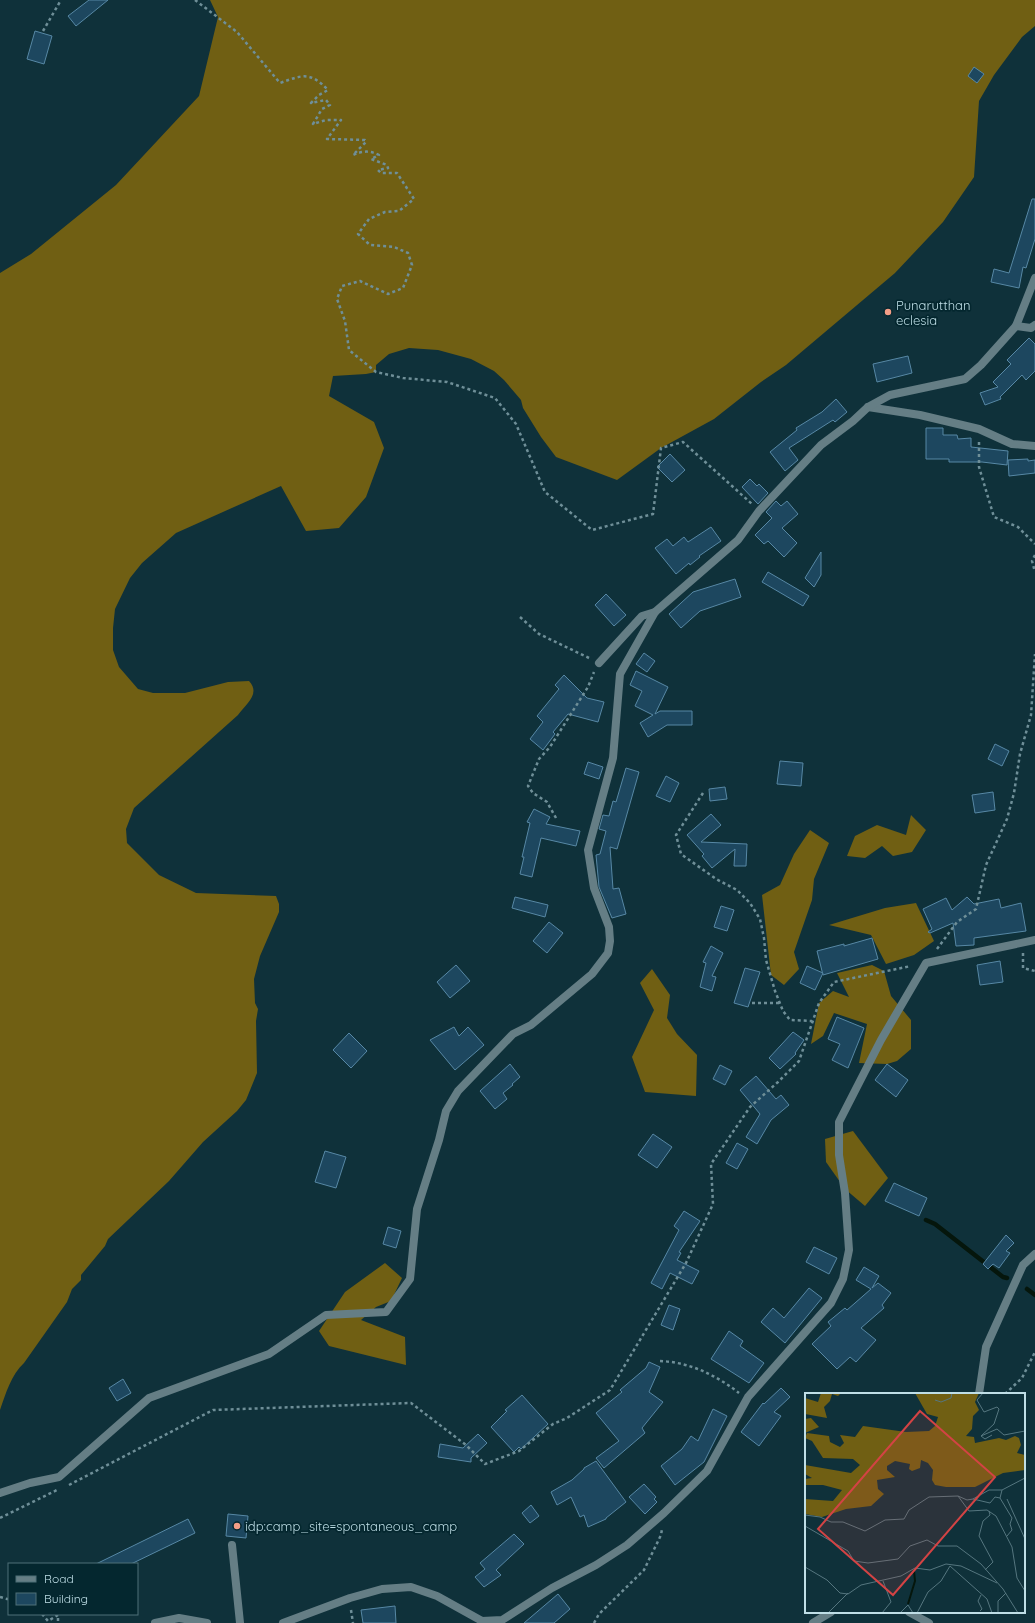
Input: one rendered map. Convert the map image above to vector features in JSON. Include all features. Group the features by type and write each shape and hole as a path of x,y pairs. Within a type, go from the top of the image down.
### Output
{"street":[{"path":"0,1493 30,1483 59,1477 149,1398 269,1354 326,1315 386,1312 410,1279 416,1209 439,1140 446,1111 458,1091 513,1034 531,1025 592,974 608,953 610,941 609,926 594,888 588,850 613,758 620,674 654,612 738,540 759,511 821,445 853,421 868,407 890,395 965,379 1016,326 1035,278"},
{"path":"1016,326 1031,328 1035,325"},
{"path":"868,407 920,415 978,429 1012,444 1035,446"},
{"path":"599,663 642,616 654,612"},
{"path":"283,1623 350,1598 382,1589 411,1587 437,1596 482,1622 502,1620 552,1588 596,1565 627,1545 664,1513 706,1470 748,1397 831,1303 843,1279 849,1250 845,1193 839,1155 839,1122 881,1040 926,963 1035,940"},
{"path":"979,1393 986,1347 1022,1265 1035,1254"},
{"path":"232,1545 240,1623"},
{"path":"813,1623 829,1613"},
{"path":"911,1613 929,1623"},
{"path":"155,1623 179,1618 207,1623"}],"path":[{"path":"43,31 61,0"},
{"path":"195,0 237,32 280,83 302,75 318,80 328,90 319,95 311,103 326,100 330,105 322,109 313,124 326,120 341,120 327,139 365,140 366,142 353,155 361,151 370,151 379,155 371,159 387,165 388,168 378,170 381,173 397,173 414,199 399,211 385,212 369,219 358,234 370,245 394,247 408,253 412,265 403,288 388,294 360,281 342,286 337,298 345,321 349,350 376,372 403,378 447,382 495,398 516,424 545,492 592,530 653,514 661,448 683,442 759,511"},
{"path":"978,429 979,467 994,517 1018,527 1035,544"},
{"path":"1035,555 1032,561 1035,572"},
{"path":"520,617 539,634 599,663 588,688 550,747 538,759 528,786 533,793 548,802 556,818"},
{"path":"0,1518 85,1477 213,1410 411,1404 466,1446 485,1464 519,1451 553,1424 567,1418 610,1390 686,1263 713,1204 711,1164 750,1107 799,1061 819,1003 834,982 926,963 958,922 976,909 986,865 1007,819 1014,793 1020,754 1030,715 1035,654"},
{"path":"703,793 676,835 681,854 716,880 737,890 750,903 760,919 764,938 766,960 783,1011 790,1020 812,1021"},
{"path":"1023,942 1023,968 1035,971"},
{"path":"752,1004 780,1003"},
{"path":"1006,1393 1022,1378 1035,1352"},
{"path":"660,1361 676,1361 716,1376 748,1397"},
{"path":"594,1623 599,1614 644,1570 662,1534 664,1513"},
{"path":"43,1615 48,1621 58,1615"}],"shaded area":[{"path":"210,0 1035,0 1035,26 1022,37 994,75 979,101 974,177 943,222 895,273 786,365 761,382 714,419 661,448 617,480 556,457 541,437 523,408 521,400 494,371 471,359 438,350 409,348 389,354 376,365 376,372 333,376 329,396 374,422 384,448 366,497 339,528 306,531 281,486 176,533 142,563 130,578 115,609 113,650 119,667 138,689 153,693 185,693 228,682 249,681 252,686 253,695 238,715 134,808 126,829 127,843 159,875 196,893 276,896 279,904 279,912 260,956 254,979 255,1003 258,1009 256,1021 257,1073 246,1100 237,1111 203,1142 169,1181 108,1239 105,1246 81,1275 81,1280 72,1289 67,1302 19,1368 9,1385 0,1410 0,273 31,254 116,185 199,96 218,17"},
{"path":"911,815 926,830 912,852 893,856 882,846 865,858 847,856 855,836 877,825 906,835"},
{"path":"810,830 829,843 814,879 812,900 794,952 799,969 784,985 771,975 762,895 780,885 794,854"},
{"path":"916,903 934,941 914,955 886,964 871,935 829,925 885,908"},
{"path":"872,965 884,971 891,996 911,1020 911,1049 897,1061 887,1064 859,1063 867,1024 834,1013 823,1036 811,1044 819,1003 833,991 849,997 837,973"},
{"path":"652,969 670,995 667,1018 677,1034 697,1055 696,1096 645,1092 632,1057 654,1010 640,983"},
{"path":"853,1131 888,1178 865,1206 845,1189 826,1162 825,1139"},
{"path":"385,1263 402,1278 391,1301 376,1307 361,1320 405,1337 406,1365 329,1346 319,1331 345,1292"}],"building":[{"path":"89,0 108,0 76,26 68,16"},
{"path":"35,31 52,36 44,64 27,59"},
{"path":"974,67 984,74 977,83 968,76"},
{"path":"1032,199 1035,199 1035,239 1026,268 1023,267 1019,288 991,282 994,269 1009,273"},
{"path":"1029,338 1035,344 1035,371 1026,380 1022,375 1000,397 1001,399 985,405 980,393 998,387 993,382 1011,364 1007,360"},
{"path":"908,356 912,373 877,382 873,364"},
{"path":"836,399 847,412 835,422 833,420 789,448 798,460 785,471 770,452 797,430 796,428 822,412"},
{"path":"926,428 943,428 943,435 957,435 958,439 971,438 971,447 1008,451 1007,465 982,462 949,462 949,459 926,459"},
{"path":"670,454 685,470 672,482 657,467"},
{"path":"1028,459 1028,461 1035,460 1035,473 1009,476 1008,460"},
{"path":"750,479 757,486 759,484 768,493 758,504 742,487"},
{"path":"776,501 781,506 787,501 798,514 782,528 797,543 784,557 768,541 764,544 755,535 772,518 766,512"},
{"path":"711,527 721,541 676,574 655,548 667,539 673,546 684,537 688,542"},
{"path":"821,552 821,575 814,587 805,578"},
{"path":"768,572 809,596 803,606 762,582"},
{"path":"735,579 741,597 700,611 681,628 669,614 693,592"},
{"path":"606,594 626,615 614,626 595,605"},
{"path":"644,653 655,661 647,672 636,664"},
{"path":"636,671 668,687 655,714 660,711 692,711 692,725 667,725 648,737 640,723 653,715 635,706 642,691 630,685"},
{"path":"564,675 587,698 604,702 598,722 568,714 553,732 555,734 543,750 530,739 543,722 537,716 559,689 555,685"},
{"path":"995,744 1009,751 1002,766 988,759"},
{"path":"780,761 803,763 801,786 777,784"},
{"path":"588,762 603,767 599,779 584,774"},
{"path":"626,768 639,772 617,849 610,847 613,889 619,888 626,914 612,918 599,887 596,855 600,854 606,831 599,829 603,815 609,816 613,801 616,802"},
{"path":"666,776 679,783 670,802 656,796"},
{"path":"725,787 727,799 710,801 709,789"},
{"path":"993,792 995,810 975,813 972,795"},
{"path":"534,809 550,817 546,824 580,831 576,846 541,838 532,877 520,874 524,857 522,857 530,823 527,822"},
{"path":"711,814 721,825 701,842 747,844 746,866 734,866 735,849 712,868 702,856 704,854 687,835"},
{"path":"515,897 548,905 545,917 512,908"},
{"path":"967,897 974,904 999,899 1001,908 1021,903 1026,931 974,938 974,945 956,946 953,923 930,933 928,932 932,929 923,909 946,898 952,910"},
{"path":"721,906 734,910 727,931 714,927"},
{"path":"549,922 563,933 547,953 533,941"},
{"path":"872,938 878,959 823,975 817,951 844,944 844,946"},
{"path":"711,946 723,953 712,976 716,977 712,991 700,987 706,963 703,962"},
{"path":"1000,961 1003,982 980,985 977,965"},
{"path":"456,965 470,981 450,998 437,982"},
{"path":"807,966 823,973 815,990 800,983"},
{"path":"745,968 760,972 748,1007 734,1003"},
{"path":"837,1017 864,1028 848,1068 832,1060 840,1044 828,1039"},
{"path":"454,1027 459,1036 468,1027 484,1045 455,1070 430,1040"},
{"path":"793,1032 804,1040 795,1053 796,1054 780,1069 769,1058"},
{"path":"349,1033 367,1051 351,1068 333,1050"},
{"path":"510,1064 520,1077 503,1093 507,1099 495,1109 480,1091"},
{"path":"887,1064 908,1080 896,1097 875,1080"},
{"path":"720,1065 732,1071 725,1085 713,1079"},
{"path":"756,1076 776,1099 781,1095 789,1105 771,1120 757,1144 746,1137 760,1114 740,1090"},
{"path":"653,1134 672,1147 657,1168 638,1155"},
{"path":"737,1143 748,1149 737,1169 726,1163"},
{"path":"325,1151 346,1157 336,1188 315,1182"},
{"path":"894,1183 927,1198 919,1216 885,1201"},
{"path":"684,1211 700,1221 679,1252 681,1253 677,1260 699,1271 692,1284 670,1273 662,1289 651,1283 679,1230 674,1226"},
{"path":"388,1227 401,1231 396,1248 383,1244"},
{"path":"1006,1235 1014,1243 1006,1251 1010,1253 999,1268 993,1264 988,1269 983,1264"},
{"path":"814,1247 837,1258 829,1274 806,1262"},
{"path":"864,1267 879,1276 872,1288 878,1283 891,1293 882,1305 884,1308 861,1328 876,1340 856,1362 850,1357 837,1369 812,1344 831,1326 828,1322 845,1308 847,1310 871,1289 856,1280"},
{"path":"809,1288 822,1298 785,1343 761,1322 773,1308 784,1318"},
{"path":"669,1305 680,1309 673,1330 661,1325"},
{"path":"729,1331 743,1341 740,1346 764,1363 749,1383 711,1359"},
{"path":"649,1362 660,1367 649,1392 663,1402 642,1428 645,1433 604,1468 596,1458 619,1441 596,1413 622,1392 620,1390 646,1368"},
{"path":"123,1379 131,1393 117,1401 109,1388"},
{"path":"781,1388 790,1397 774,1412 781,1416 759,1446 741,1432 763,1403 764,1404"},
{"path":"522,1395 548,1424 521,1449 519,1447 514,1452 491,1427 507,1411 505,1410"},
{"path":"713,1409 727,1416 704,1462 675,1485 661,1466 682,1449 691,1436 698,1441"},
{"path":"478,1434 487,1443 471,1458 471,1462 438,1457 440,1444 463,1448"},
{"path":"596,1461 626,1502 606,1519 588,1527 584,1515 580,1517 571,1497 557,1505 551,1492 572,1480 584,1468"},
{"path":"644,1484 656,1497 654,1499 657,1502 645,1514 629,1497"},
{"path":"531,1505 539,1516 530,1523 522,1513"},
{"name":"idp:camp_site=spontaneous_camp","path":"228,1514 248,1516 246,1538 226,1536"},
{"path":"188,1519 195,1533 133,1563 98,1563"},
{"path":"514,1534 524,1544 496,1570 501,1575 484,1587 475,1577 485,1569 480,1563"},
{"path":"558,1594 570,1609 554,1623 524,1623"},
{"path":"395,1606 396,1623 363,1623 361,1610"}],"waterway":[{"path":"926,1220 935,1224 1003,1277 1007,1278"},
{"path":"1027,1289 1035,1295"}],"place":[{"name":"Punarutthan eclesia","path":"888,312"},
{"name":"idp:camp_site=spontaneous_camp","path":"237,1526"}]}
